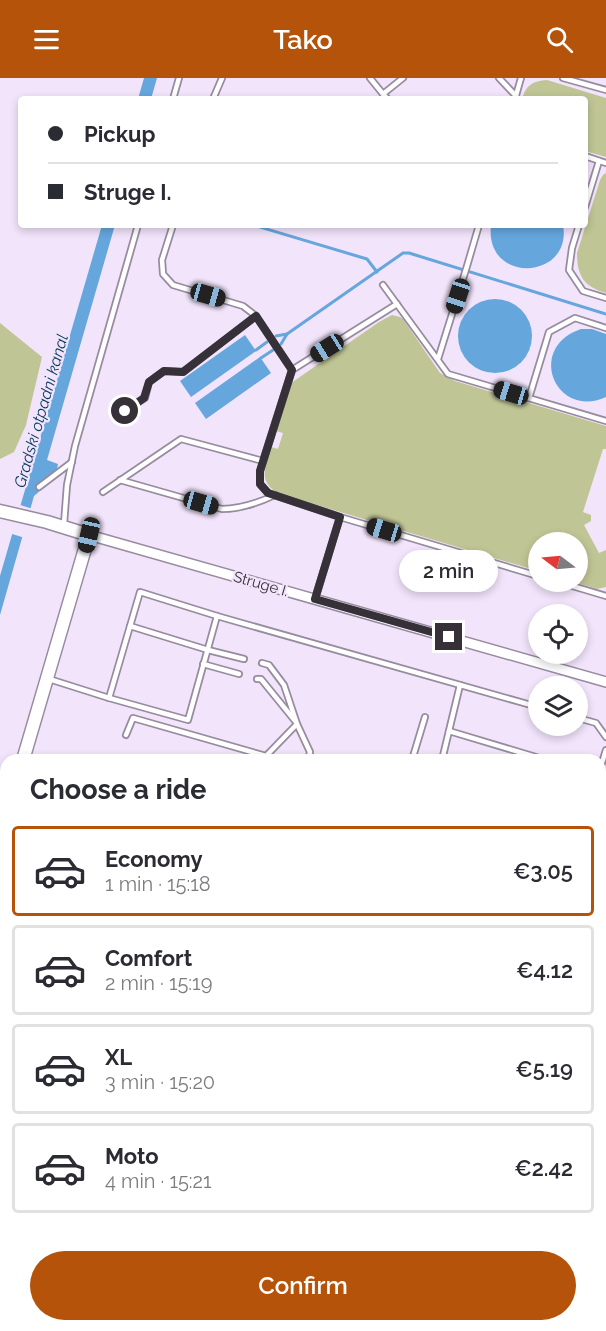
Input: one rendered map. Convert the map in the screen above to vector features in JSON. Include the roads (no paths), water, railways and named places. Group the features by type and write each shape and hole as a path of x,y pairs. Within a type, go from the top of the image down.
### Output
{"street":[{"path":"0,511 89,535 25,754"},
{"name":"Struge I.","path":"89,535 606,682"}],"lane":[{"path":"174,96 179,78"},
{"path":"214,96 222,78"},
{"path":"370,78 383,94 403,78"},
{"path":"499,78 514,96"},
{"path":"515,96 521,78"},
{"path":"564,78 606,90"},
{"path":"588,157 606,163"},
{"path":"588,197 599,160"},
{"path":"64,527 67,486 75,446 137,228"},
{"path":"172,228 162,260 163,274 173,285 243,306 256,316 292,370"},
{"path":"438,359 477,228"},
{"path":"578,228 572,248 570,270 583,291 606,298"},
{"path":"383,285 448,374 606,421"},
{"path":"397,304 292,370 260,471 260,484 268,493 340,517 528,573"},
{"path":"125,411 144,398 149,382 164,371 183,372 256,316"},
{"path":"529,398 549,332 575,318 606,328"},
{"path":"103,492 181,439 263,461"},
{"path":"39,487 72,462"},
{"path":"120,480 222,509 234,509 258,503 275,495"},
{"path":"315,599 340,517"},
{"path":"588,591 606,596"},
{"path":"109,698 140,592 528,704"},
{"path":"46,678 188,720 218,616"},
{"path":"130,626 244,659"},
{"path":"262,663 269,665 284,685 310,754"},
{"path":"203,664 239,674"},
{"path":"257,679 261,680 297,724"},
{"path":"443,754 460,685"},
{"path":"414,754 424,717"},
{"path":"126,735 133,718 259,754"},
{"path":"588,721 596,723 606,737"},
{"path":"268,754 297,724"},
{"path":"449,731 526,754"}],"water":[{"path":"144,78 157,78 152,96 139,96"},
{"path":"101,228 114,228 47,460 58,464 57,470 38,485 41,490 34,496 0,615 0,576"},
{"path":"491,228 563,228 562,243 555,257 543,265 528,268 513,266 501,258 492,244"},
{"path":"495,299 509,302 521,310 529,322 532,336 529,350 521,362 509,370 495,373 481,370 469,362 461,350 458,336 461,322 469,310 481,302"},
{"path":"581,329 592,329 606,334 606,397 588,401 573,399 561,391 554,379 551,365 554,351 564,338"},
{"path":"245,335 256,351 191,397 180,381"},
{"path":"260,357 271,373 206,419 195,403"}],"waterway":[{"path":"263,228 367,259 377,272"},
{"path":"276,336 287,334 403,253 606,314"},
{"path":"281,344 287,334"},
{"path":"256,350 267,342"},
{"path":"261,358 273,350"}],"water label":[{"name":"Gradski otpadni kanal","path":"41,411"}]}
